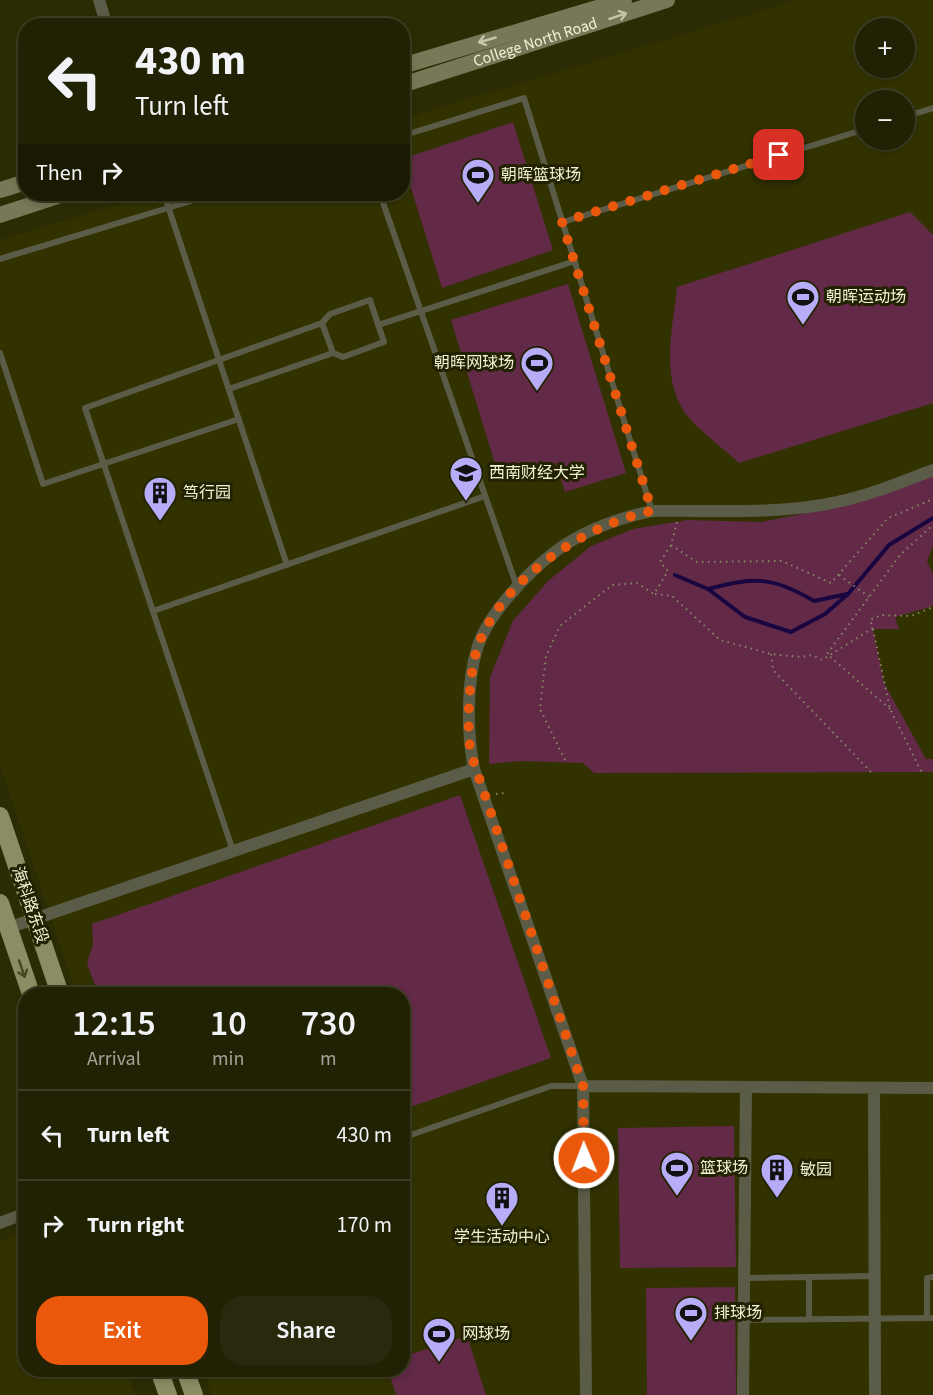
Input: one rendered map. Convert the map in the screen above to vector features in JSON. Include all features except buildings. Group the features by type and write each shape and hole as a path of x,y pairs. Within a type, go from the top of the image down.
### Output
{"main road":[{"name":"College North Road","path":"410,64 624,0"},
{"name":"College North Road","path":"410,82 667,0"},
{"path":"0,190 18,184"},
{"path":"0,215 43,201"},
{"name":"海科路东段","path":"0,816 58,987"},
{"name":"海科路东段","path":"0,903 29,987"},
{"path":"162,1377 168,1395"},
{"path":"188,1377 194,1395"}],"street":[{"path":"99,0 105,18"},
{"path":"586,1395 583,1086 474,769 468,740 470,698 478,646 500,607 517,589 556,551 597,528 631,515 652,511 791,508 836,503 886,488 933,470"},
{"path":"8,928 474,769"},
{"path":"583,1086 933,1089"},
{"path":"743,1395 746,1087"},
{"path":"874,1088 875,1395"},
{"path":"0,1223 18,1216"}],"lane":[{"path":"410,134 524,98 652,511"},
{"path":"915,114 933,108"},
{"path":"562,222 855,132"},
{"path":"167,201 287,565"},
{"path":"0,259 190,201"},
{"path":"382,201 517,589"},
{"path":"378,325 575,261"},
{"path":"229,389 333,353 343,357 384,342 370,300 330,314 322,323 85,408 234,852"},
{"path":"322,323 333,353"},
{"path":"0,353 43,484 239,419"},
{"path":"153,612 485,496"},
{"path":"410,1135 551,1086 583,1086"},
{"path":"744,1278 874,1276"},
{"path":"809,1277 809,1319"},
{"path":"744,1320 930,1318 927,1278 933,1277"}],"path":[{"path":"671,545 697,562 782,561 831,583 888,518 933,499"},
{"path":"654,594 668,571 660,562 671,545 679,510"},
{"path":"565,760 540,710 546,656 560,626 612,585 637,582 654,594 672,596 720,640 771,654 801,657 812,655 822,660 900,555 933,525"},
{"path":"839,575 869,597"},
{"path":"922,772 890,709 870,620 881,615 911,616 933,608"},
{"path":"827,654 873,628"},
{"path":"771,654 773,670 871,772"},
{"path":"827,654 890,709"}],"shaded area":[{"name":"西南财经大学","path":"798,0 933,0 933,1395 211,1395 205,1377 410,1377 410,987 75,987 0,763 0,240 131,201 410,201 410,117"},
{"name":"朝晖篮球场","path":"513,122 553,250 442,288 410,185 410,156"},
{"path":"803,158 805,165 766,178 763,171"},
{"name":"朝晖运动场","path":"910,212 933,235 933,403 739,463 690,419 677,399 670,367 670,351 677,287"},
{"name":"朝晖网球场","path":"568,284 626,473 565,492 556,463 500,480 451,320"},
{"path":"933,474 933,546 927,561 933,574 933,606 895,617 899,629 873,629 884,683 926,759 933,759 933,772 594,773 583,763 520,761 489,764 490,677 513,621 548,581 591,546 633,529 687,520 761,522 858,503 911,479"},
{"path":"460,795 551,1058 410,1107 410,987 96,987 87,963 93,944 92,924"},
{"name":"篮球场","path":"734,1126 736,1267 620,1268 618,1128"},
{"path":"18,1234 18,1377 129,1377 135,1395 0,1395 0,1241"},
{"name":"排球场","path":"735,1287 736,1395 647,1395 646,1288"},
{"name":"网球场","path":"467,1336 486,1395 396,1395 390,1377 410,1377 410,1354"}],"waterway":[{"path":"675,575 708,589 745,617 791,632 825,614 848,594 889,545 933,518"},
{"path":"708,589 738,582 763,581 786,587 814,601 847,594"}],"place":[{"name":"朝晖篮球场","path":"478,204"},
{"name":"朝晖运动场","path":"803,326"},
{"name":"朝晖网球场","path":"537,392"},
{"name":"西南财经大学","path":"466,502"},
{"name":"笃行园","path":"160,522"},
{"name":"篮球场","path":"677,1197"},
{"name":"敏园","path":"777,1199"},
{"name":"学生活动中心","path":"502,1227"},
{"name":"排球场","path":"691,1342"},
{"name":"网球场","path":"439,1363"}],"route":[{"path":"584,1158 583,1086 474,769 468,740 470,698 478,646 500,607 556,551 597,528 631,515 652,511 562,222 779,155"}]}
